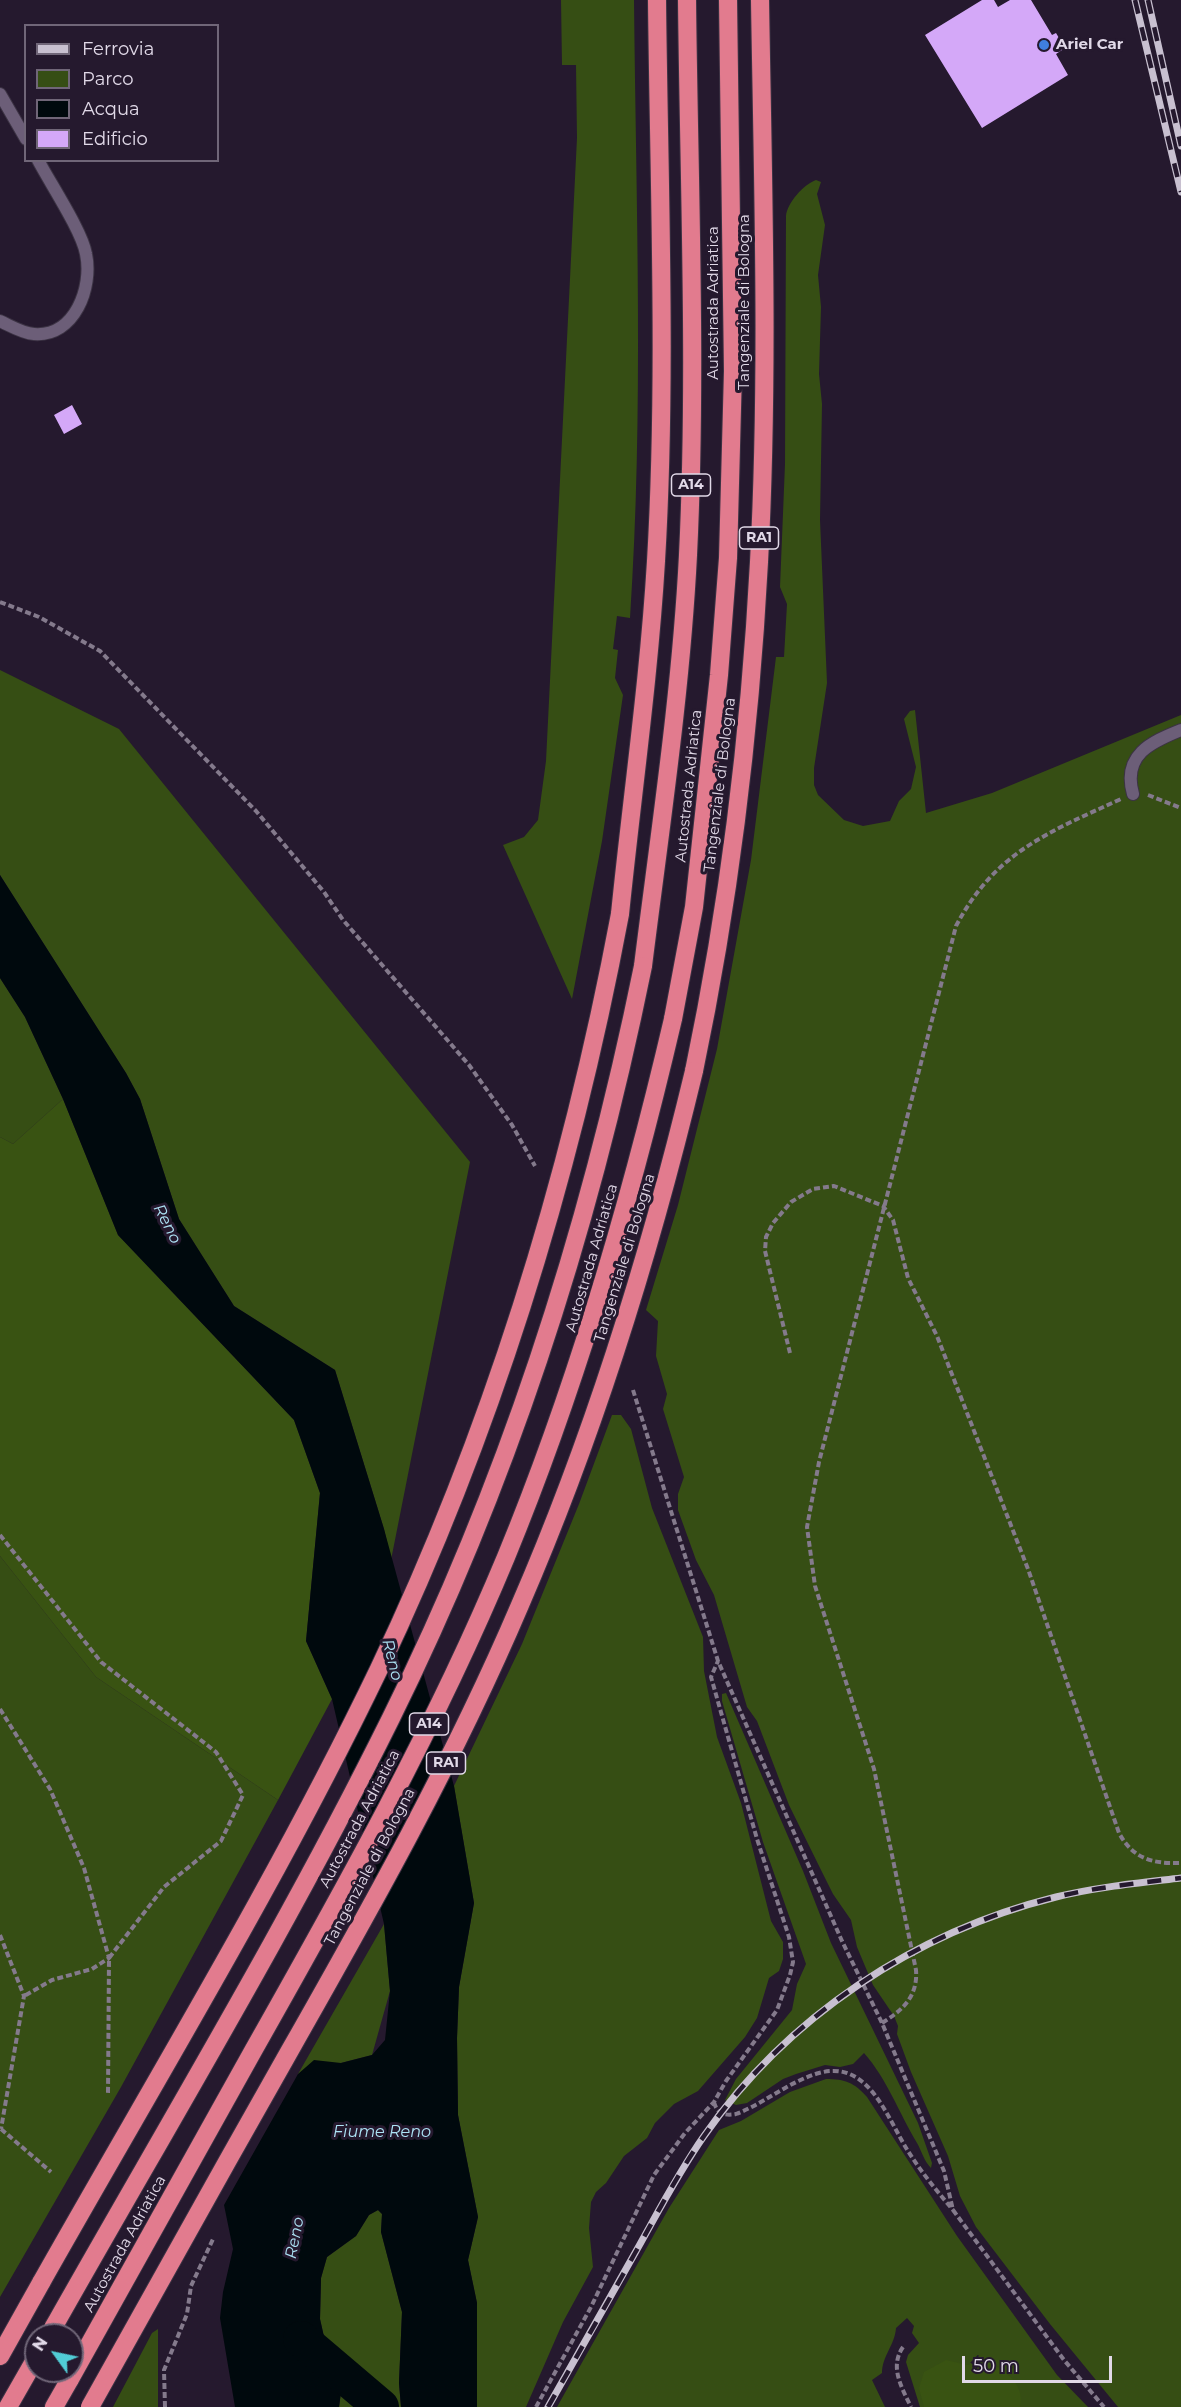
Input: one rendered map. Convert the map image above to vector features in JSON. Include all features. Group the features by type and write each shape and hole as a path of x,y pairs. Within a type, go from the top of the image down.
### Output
{"highway":[{"path":"0,2356 328,1770 379,1668 470,1456 506,1358 544,1239 596,1036 620,914 647,672 656,560 661,371 657,0"},
{"name":"Autostrada Adriatica","path":"56,2323 284,1920 392,1717 471,1539 526,1400 562,1291 622,1067 643,966 670,756 688,558 691,370 687,0"},
{"name":"Autostrada Adriatica","path":"54,2407 355,1869 408,1768 505,1559 548,1451 590,1331 620,1232 673,1019 694,907 719,675 728,558 732,371 729,0"},
{"name":"Tangenziale di Bologna","path":"90,2407 371,1906 451,1753 520,1607 563,1501 606,1383 660,1206 694,1071 716,966 749,690 759,562 763,382 760,0"},
{"path":"8,2407 24,2379"}],"lane":[{"path":"0,94 24,136"},
{"path":"0,321 35,334 53,332 65,325 75,313 85,294 89,272 86,252 39,162"},
{"path":"1133,794 1131,775 1142,750 1152,742 1181,730"}],"path":[{"path":"0,602 39,617 100,651 256,811 324,892 343,920 470,1065 512,1125 535,1166"},
{"path":"882,2023 894,2016 912,1997 917,1981 916,1970 874,1769 815,1587 807,1527 819,1462 949,947 969,901 1007,859 1055,829 1133,794 1158,798 1181,808"},
{"path":"790,1353 765,1251 766,1237 773,1223 803,1193 823,1187 834,1186 883,1206 892,1220 908,1278 937,1336 1028,1569 1119,1833 1127,1848 1136,1856 1150,1862 1181,1863"},
{"path":"633,1390 717,1661 842,1941 882,2023 944,2171 953,2210"},
{"path":"0,1535 101,1662 216,1752 243,1795 221,1841 164,1887 109,1958 92,1969 52,1980 24,1996"},
{"path":"536,2407 591,2307 654,2175 685,2133 714,2102 726,2080 777,2010 793,1962 789,1937 757,1839 711,1677 717,1661"},
{"path":"0,1709 55,1798 84,1868 109,1958 108,2094"},
{"path":"0,1935 24,1996 0,2129 51,2172"},
{"path":"714,2102 719,2112 727,2115 748,2109 804,2078 822,2072 852,2074 879,2098 908,2151 1064,2360 1104,2407"},
{"path":"165,2407 164,2370 187,2314 191,2286 214,2237"},
{"path":"903,2347 896,2361 897,2371 911,2407"}],"green space":[{"path":"561,0 634,0 637,232 637,464 630,618 617,616 613,649 618,650 615,678 623,695 602,841 572,999 503,845 524,837 538,820 546,761 577,138 576,65 562,65"},
{"path":"816,180 821,182 817,194 825,225 818,275 821,307 819,374 822,404 820,520 827,683 814,768 814,785 818,795 844,820 863,826 890,821 899,801 911,789 916,767 904,719 910,711 915,710 926,813 992,793 1181,715 1181,2407 1118,2407 1050,2324 976,2227 960,2196 948,2156 911,2072 897,2034 898,2026 894,2016 873,1985 857,1947 851,1920 833,1894 789,1805 757,1721 747,1707 714,1595 696,1560 678,1510 678,1494 684,1477 663,1409 667,1394 656,1356 658,1321 646,1310 678,1205 717,1049 751,860 776,657 784,657 787,604 780,587 785,464 786,216 789,205 797,195 806,185"},
{"path":"0,670 119,729 470,1162 391,1560 384,1529 335,1370 234,1306 179,1219 140,1099 126,1073 0,875"},
{"path":"0,978 25,1017 63,1099 13,1144 0,1137"},
{"path":"63,1099 118,1235 294,1420 320,1493 306,1641 332,1699 278,1800 96,1677 0,1556 0,1137 13,1144"},
{"path":"612,1415 621,1415 631,1429 652,1508 703,1637 704,1671 717,1737 741,1803 771,1921 783,1942 783,1959 779,1971 769,1978 757,2018 745,2037 698,2091 674,2104 655,2123 647,2138 624,2156 606,2183 596,2192 591,2202 589,2228 593,2267 563,2322 526,2407 477,2407 477,2303 468,2260 478,2217 458,2115 457,2038 459,1987 474,1903 454,1786 522,1644 579,1504"},
{"path":"0,1556 96,1677 278,1800 121,2087 0,2297"},
{"path":"726,1693 803,1871 831,1943 918,2123 932,2163 931,2168 886,2085 864,2053 853,2064 840,2067 825,2065 783,2079 747,2103 736,2105 725,2100 736,2079 792,2010 797,1984 806,1964 763,1842 722,1701 722,1694"},
{"path":"384,1924 390,1991 372,2055 298,2074"},
{"path":"826,2079 849,2083 867,2097 957,2236 1057,2375 1088,2407 920,2407 906,2362 908,2355 919,2343 912,2333 914,2326 907,2318 896,2328 882,2373 872,2380 885,2407 557,2407 669,2208 719,2130 741,2121 790,2092"},
{"path":"378,2210 382,2214 381,2232 402,2312 399,2383 401,2407 339,2407 342,2385 339,2371 327,2350 320,2319 321,2278 327,2257 356,2236 369,2215"},
{"path":"158,2329 158,2407 113,2407 152,2333"},
{"path":"946,2360 967,2365 990,2362 1008,2375 1017,2386 1021,2399 1020,2407 924,2407 919,2388 924,2372"}],"water":[{"name":"Fiume Reno","path":"0,875 126,1073 140,1099 179,1219 234,1306 335,1370 384,1529 454,1786 474,1903 459,1987 457,2038 458,2115 478,2217 468,2260 477,2303 477,2407 401,2407 399,2383 402,2312 381,2232 382,2214 378,2210 369,2215 356,2236 327,2257 321,2278 320,2319 327,2350 339,2371 342,2385 339,2407 235,2407 220,2318 223,2292 233,2249 224,2205 298,2074 314,2060 341,2063 372,2055 385,2040 390,1991 384,1924 332,1699 306,1641 320,1493 294,1420 118,1235 63,1099 25,1017 0,978"}],"building":[{"path":"982,0 994,0 998,7 1010,0 1031,0 1052,35 1056,33 1065,48 1056,54 1068,75 982,128 925,35"},
{"path":"72,405 82,424 64,434 54,415"}],"waterway":[{"name":"Reno","path":"301,2339 381,2407"}],"railway":[{"path":"1135,0 1181,192"},
{"path":"1148,0 1181,146"},
{"path":"548,2407 685,2164 704,2136 737,2093 774,2053 815,2017 858,1985 905,1957 953,1932 1004,1912 1071,1894 1181,1878"}],"place":[{"name":"Ariel Car","path":"1044,45"}]}
